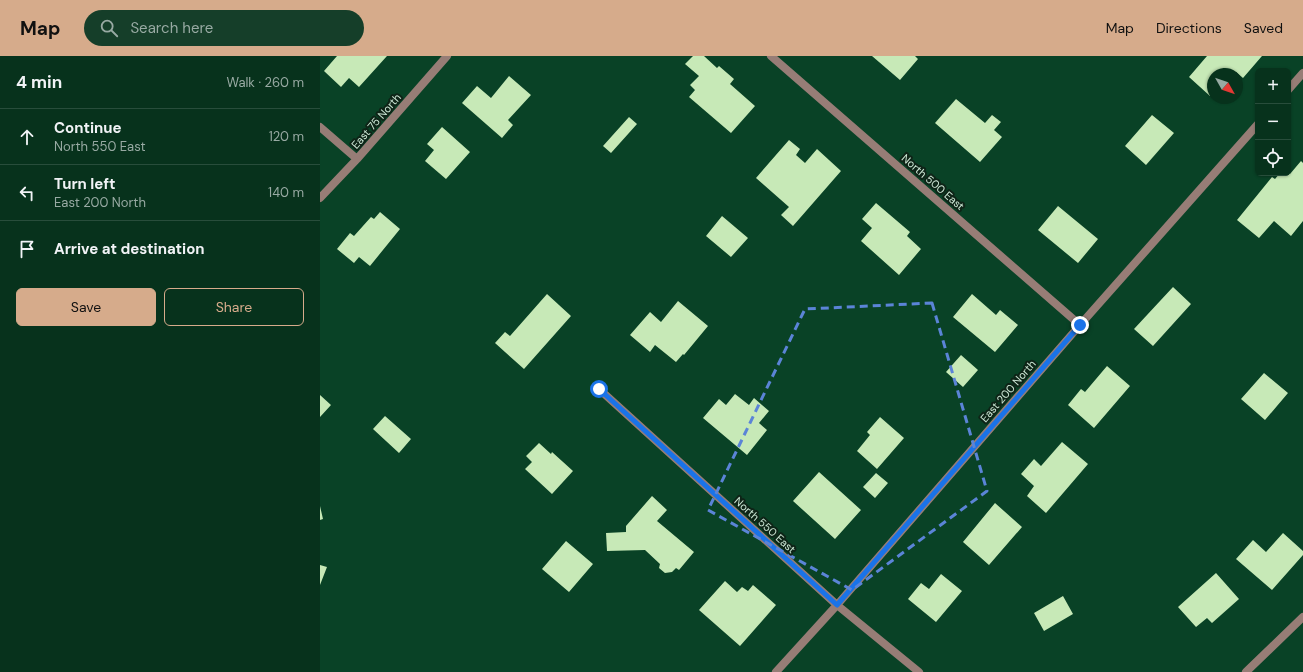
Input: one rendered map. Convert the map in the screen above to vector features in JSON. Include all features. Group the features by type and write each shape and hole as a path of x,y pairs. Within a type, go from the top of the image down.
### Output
{"street":[{"name":"East 75 North","path":"320,198 357,159 447,56"},
{"name":"North 500 East","path":"771,56 1080,325"},
{"path":"1291,87 1303,73"},
{"path":"320,127 357,159"},
{"name":"East 200 North","path":"776,672 837,605 1080,325 1255,127"},
{"name":"North 550 East","path":"599,389 837,605 919,672"},
{"path":"1246,672 1303,617"}],"highlighted area":[{"path":"932,303 987,491 852,590 708,510 805,309"}],"building":[{"path":"337,56 387,56 359,87 349,78 341,87 324,71"},
{"path":"693,56 704,56 717,68 719,66 734,79 730,84 755,106 731,133 689,97 695,90 690,85 699,76 685,64"},
{"path":"872,56 915,56 918,59 900,80"},
{"path":"1207,56 1262,56 1243,78 1243,68 1207,68 1207,93 1189,77"},
{"path":"509,76 531,95 508,120 513,125 502,138 462,103 477,86 491,98"},
{"path":"956,99 985,123 992,115 1001,122 994,130 1002,137 980,162 935,123"},
{"path":"1152,115 1174,133 1146,165 1125,146"},
{"path":"629,117 637,124 611,153 603,146"},
{"path":"442,127 470,152 446,179 425,161 434,150 427,144"},
{"path":"789,140 800,149 796,155 805,163 817,149 841,171 793,226 781,215 789,207 756,178"},
{"path":"1301,161 1303,163 1303,221 1291,236 1274,221 1259,238 1237,220 1272,177 1275,179 1278,176 1291,176 1291,173"},
{"path":"876,203 910,232 907,236 921,249 899,275 861,241 872,228 862,219"},
{"path":"1058,206 1098,239 1078,263 1038,230"},
{"path":"380,212 400,229 370,266 359,257 354,263 337,249 350,233 354,236 371,217 374,219"},
{"path":"722,216 748,238 731,257 706,236"},
{"path":"1173,287 1191,304 1153,346 1134,329"},
{"path":"547,294 571,316 524,369 495,343 505,332 510,336"},
{"path":"972,294 996,315 1000,310 1018,325 995,352 953,317"},
{"path":"678,301 708,326 684,355 683,354 676,362 655,345 650,352 630,335 650,312 661,322"},
{"path":"961,355 978,370 963,387 946,372"},
{"path":"1107,366 1130,386 1094,428 1068,405 1081,389 1085,392"},
{"path":"1264,373 1288,393 1265,420 1241,399"},
{"path":"735,394 749,405 754,398 769,411 759,423 767,430 747,455 703,418 719,399 726,405"},
{"path":"320,395 331,405 320,417"},
{"path":"385,416 411,439 399,453 373,429"},
{"path":"880,417 904,438 877,469 857,451 870,435 867,432"},
{"path":"1062,442 1088,464 1046,513 1027,496 1034,486 1021,474 1034,459 1041,466"},
{"path":"539,443 551,454 552,452 573,471 552,494 525,469 532,462 526,456"},
{"path":"819,472 861,510 835,539 793,501"},
{"path":"876,473 888,483 875,498 863,487"},
{"path":"652,496 667,510 657,521 694,552 679,570 676,568 672,572 665,573 659,568 660,564 645,550 607,551 606,533 626,532 626,526"},
{"path":"995,503 1022,527 989,565 963,542"},
{"path":"320,506 323,519 320,520"},
{"path":"1283,533 1303,551 1303,555 1272,590 1236,559 1253,540 1266,552"},
{"path":"566,541 593,564 569,592 542,569"},
{"path":"320,565 327,567 320,585"},
{"path":"1216,573 1239,599 1212,623 1207,618 1196,627 1178,607"},
{"path":"941,574 962,591 936,622 908,599 921,583 929,589"},
{"path":"725,581 737,592 742,587 748,591 753,585 776,605 740,646 699,610"},
{"path":"1063,596 1073,614 1044,631 1034,613"}],"route":[{"path":"599,389 837,605 1080,325"}]}
